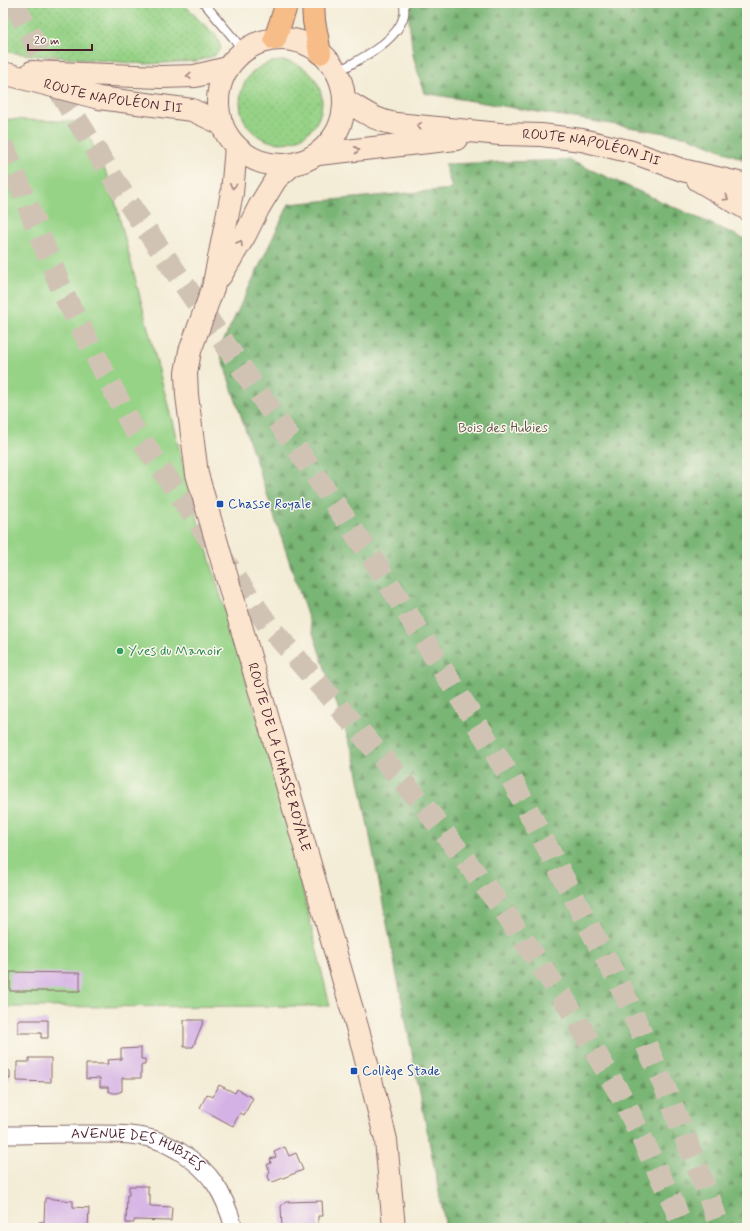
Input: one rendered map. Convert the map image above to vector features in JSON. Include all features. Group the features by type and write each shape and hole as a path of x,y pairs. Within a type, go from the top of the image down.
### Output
{"highway":[{"path":"275,39 287,3"},
{"path":"313,3 314,21 320,53"}],"main road":[{"name":"ROUTE NAPOLÉON III","path":"318,154 333,139 342,121 344,100 342,86 337,72 330,62 307,44 291,40 275,39 258,44 243,52 234,60 221,81 218,96 218,110 222,124 236,147 248,156 262,162 277,165 292,164 318,154 500,134"},
{"name":"ROUTE NAPOLÉON III","path":"3,72 81,73 161,77 195,76 228,68"},
{"name":"ROUTE NAPOLÉON III","path":"3,72 99,98 192,110 222,124"},
{"name":"ROUTE NAPOLÉON III","path":"344,100 372,118 383,122 500,134 541,135 582,140 632,152 682,170 747,185"},
{"name":"ROUTE DE LA CHASSE ROYALE","path":"236,147 232,193 213,288 190,352 186,373 187,395 197,474 362,1044 386,1140 394,1228"},
{"name":"ROUTE DE LA CHASSE ROYALE","path":"213,288 276,179 292,164"},
{"name":"ROUTE NAPOLÉON III","path":"682,170 736,204 747,209"}],"street":[{"name":"AVENUE DES HUBIES","path":"3,1135 119,1134 150,1138 168,1145 192,1159 209,1176 219,1189 228,1207 234,1228"}],"lane":[{"path":"204,3 236,40 243,52"},
{"path":"337,72 374,51 398,30 404,16 404,3"}],"green space":[{"path":"3,3 84,3 125,7 148,3 183,3 216,35 221,48 214,56 197,61 146,64 31,55 3,51"},
{"path":"407,3 747,3 747,161 689,137 424,93 413,55"},
{"path":"273,61 289,61 304,68 315,79 322,94 322,110 319,118 310,131 297,140 289,143 273,143 258,136 247,125 240,110 240,94 247,79 258,68"},
{"name":"Yves du Manoir","path":"3,119 82,122 110,181 195,510 279,791 330,1006 3,1007"},
{"name":"Bois des Hubies","path":"569,160 747,240 747,1228 446,1228 355,759 219,350 289,204 452,189 445,164"}],"building":[{"path":"10,972 80,973 80,991 10,991"},
{"path":"18,1020 48,1020 48,1038 41,1038 41,1033 18,1033"},
{"path":"184,1020 204,1020 193,1047 184,1047"},
{"path":"141,1048 141,1059 145,1059 145,1065 141,1065 141,1078 122,1078 122,1091 113,1093 108,1091 108,1087 100,1087 100,1078 86,1079 86,1064 108,1064 107,1060 121,1059 121,1049"},
{"path":"29,1058 51,1058 51,1082 17,1081 17,1062 29,1062"},
{"path":"3,1068 10,1071 10,1079 3,1078"},
{"path":"219,1085 235,1093 237,1089 253,1098 244,1115 240,1113 233,1126 200,1108 207,1094 213,1097"},
{"path":"285,1147 289,1156 296,1153 303,1170 273,1182 270,1181 268,1176 270,1172 267,1165 271,1163 270,1159 276,1157 274,1152"},
{"path":"129,1186 148,1186 150,1206 172,1207 171,1221 134,1220 134,1223 126,1223 127,1195 129,1195"},
{"path":"45,1198 73,1201 73,1207 89,1208 88,1228 38,1228 39,1222 44,1222"},
{"path":"322,1201 323,1216 318,1216 318,1228 282,1228 281,1206 286,1202"}],"tunnel":[{"path":"14,3 64,99 133,210 379,568 512,780 624,993 667,1092 720,1228"},
{"path":"3,144 64,295 132,426 268,625 423,805 499,904 569,1007 624,1101 674,1205 683,1228"}],"place":[{"name":"Chasse Royale","path":"220,504"},
{"name":"Yves du Manoir","path":"120,651"},
{"name":"Collège Stade","path":"354,1071"}]}
